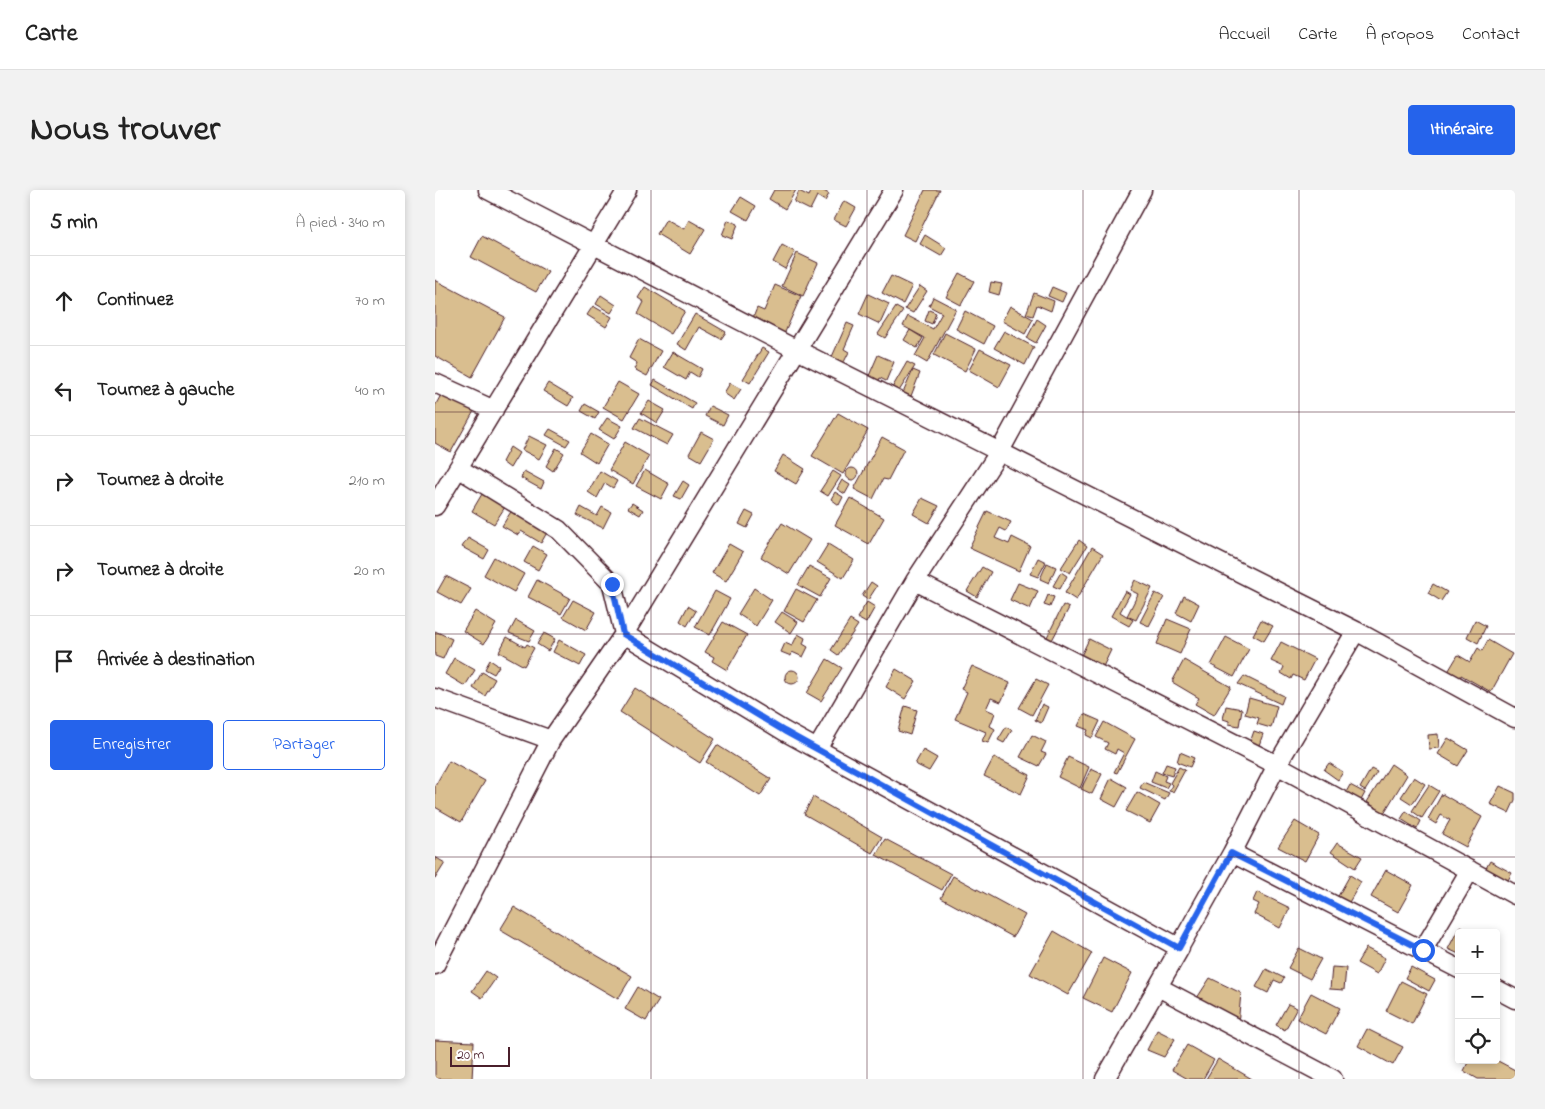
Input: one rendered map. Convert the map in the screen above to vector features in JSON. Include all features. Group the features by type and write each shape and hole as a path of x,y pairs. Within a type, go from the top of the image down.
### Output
{"street":[{"path":"488,190 797,350 1356,631 1515,718"},
{"path":"435,506 627,190"},
{"path":"435,963 551,740 623,634 894,190"},
{"path":"817,749 915,581 1000,451 1142,190"},
{"path":"435,383 493,410"},
{"path":"458,468 559,530 612,584 623,634 817,749 1179,948"},
{"path":"915,581 1277,765 1515,895"},
{"path":"1105,1079 1158,987 1277,765 1356,631"},
{"path":"435,698 551,740"},
{"path":"1231,853 1455,967"},
{"path":"1423,950 1470,870"},
{"path":"1158,987 1333,1079"},
{"path":"1500,991 1515,999"}],"building":[{"path":"774,190 796,190 785,209 769,199"},
{"path":"812,190 822,190 829,194 825,201 817,196 810,210 794,202 799,191 809,196"},
{"path":"925,190 940,190 915,241 903,235"},
{"path":"741,197 756,206 748,220 732,211"},
{"path":"844,201 856,208 846,226 834,220"},
{"path":"666,219 684,229 689,220 705,229 690,254 657,234"},
{"path":"728,220 738,224 732,239 722,235"},
{"path":"925,235 946,248 941,256 920,244"},
{"path":"482,236 548,272 536,292 471,257"},
{"path":"782,245 795,252 785,269 773,262"},
{"path":"797,253 818,263 803,296 782,286"},
{"path":"959,273 974,281 961,305 946,297"},
{"path":"891,276 912,286 903,304 882,293"},
{"path":"435,280 505,317 472,377 435,356"},
{"path":"991,282 1002,284 999,295 989,292"},
{"path":"775,285 801,296 782,339 752,320 757,308 764,311"},
{"path":"920,286 927,291 913,313 905,309"},
{"path":"645,287 685,311 671,334 638,314 644,302 638,298"},
{"path":"1052,287 1066,293 1062,302 1048,296"},
{"path":"1034,293 1054,301 1051,311 1037,305 1033,316 1026,314"},
{"path":"868,294 889,304 880,324 859,314"},
{"path":"601,295 616,305 611,313 596,304"},
{"path":"933,297 956,309 927,363 915,356 925,338 903,326 908,316 933,329 942,313 929,306"},
{"path":"593,306 612,317 606,327 587,315"},
{"path":"1010,306 1033,319 1025,334 1002,321"},
{"path":"896,307 903,311 885,338 878,334"},
{"path":"929,310 936,313 932,324 925,321"},
{"path":"965,311 993,326 984,344 956,329"},
{"path":"695,314 726,332 721,339 699,327 686,350 677,344"},
{"path":"1037,319 1046,325 1036,343 1027,338"},
{"path":"847,323 854,326 844,349 849,352 843,364 831,359"},
{"path":"910,330 923,338 917,348 904,340"},
{"path":"1004,331 1034,347 1025,365 994,348"},
{"path":"945,333 976,349 965,371 934,355"},
{"path":"639,339 661,351 647,376 634,369 637,363 629,358"},
{"path":"762,348 769,352 750,383 743,379"},
{"path":"980,349 1011,365 999,387 969,370"},
{"path":"673,352 702,369 698,377 690,372 686,380 664,367"},
{"path":"878,355 894,362 886,381 880,378 878,382 868,378"},
{"path":"907,362 915,366 899,391 892,388"},
{"path":"913,370 920,373 911,396 903,393"},
{"path":"655,380 695,403 692,409 652,385"},
{"path":"618,382 639,394 624,419 603,407"},
{"path":"548,383 573,398 568,406 543,391"},
{"path":"730,383 741,389 734,400 724,393"},
{"path":"442,393 474,411 451,452 435,443 435,406"},
{"path":"649,401 665,410 657,423 641,413"},
{"path":"585,404 599,412 595,419 581,411"},
{"path":"710,406 728,415 723,425 705,416"},
{"path":"838,413 868,430 843,474 812,456"},
{"path":"607,418 622,426 614,439 599,430"},
{"path":"640,418 673,435 667,445 634,428"},
{"path":"550,429 570,440 566,446 546,435"},
{"path":"701,432 714,439 701,461 689,454"},
{"path":"591,434 608,444 597,463 580,452"},
{"path":"529,436 547,445 539,459 522,450"},
{"path":"882,437 904,449 888,480 883,479 873,499 854,489"},
{"path":"625,442 649,456 633,484 609,470"},
{"path":"510,447 519,453 510,468 502,462"},
{"path":"556,448 564,453 553,471 546,466"},
{"path":"783,455 805,469 796,484 774,471"},
{"path":"850,468 854,468 858,474 854,480 850,480 846,476 846,472"},
{"path":"645,470 669,484 661,499 636,486"},
{"path":"524,471 544,482 541,489 521,478"},
{"path":"600,471 617,481 613,488 605,483 597,498 588,492"},
{"path":"833,471 841,476 828,496 820,491"},
{"path":"842,480 850,485 845,494 837,489"},
{"path":"683,481 689,485 681,499 674,496"},
{"path":"835,492 843,497 839,505 831,499"},
{"path":"482,494 505,507 494,524 472,511"},
{"path":"850,498 884,518 869,544 835,525"},
{"path":"922,498 939,506 929,523 913,514"},
{"path":"632,503 643,510 640,515 628,508"},
{"path":"581,507 597,516 602,507 611,512 603,528 577,515"},
{"path":"512,510 549,529 541,543 521,531 518,535 502,526"},
{"path":"746,511 754,515 747,528 739,524"},
{"path":"987,511 1011,522 1006,531 1000,528 995,538 1009,544 1012,537 1030,546 1019,571 969,548"},
{"path":"782,523 810,540 789,574 761,557"},
{"path":"468,538 489,550 484,559 462,547"},
{"path":"1079,540 1087,546 1070,573 1061,568"},
{"path":"729,544 743,552 726,581 712,573"},
{"path":"828,544 854,560 843,578 817,562"},
{"path":"533,546 547,554 538,570 524,562"},
{"path":"1092,547 1103,554 1076,600 1065,593"},
{"path":"494,557 524,574 514,592 484,575"},
{"path":"1038,558 1046,562 1038,577 1030,574"},
{"path":"1047,563 1056,567 1049,583 1040,579"},
{"path":"809,566 831,578 820,597 798,585"},
{"path":"982,567 991,572 977,597 967,591"},
{"path":"1061,572 1067,576 1060,589 1053,586"},
{"path":"446,576 471,589 461,605 437,592"},
{"path":"537,580 570,598 561,614 528,597"},
{"path":"1135,580 1152,588 1136,620 1127,616 1138,594 1130,590"},
{"path":"871,582 877,586 868,600 862,596"},
{"path":"1018,583 1038,591 1030,609 1010,600"},
{"path":"1433,584 1447,592 1441,601 1428,593"},
{"path":"754,588 772,600 756,626 738,614"},
{"path":"796,589 817,600 804,622 784,611"},
{"path":"715,591 730,599 710,635 695,627"},
{"path":"1125,591 1130,594 1120,612 1133,620 1129,626 1111,616"},
{"path":"1155,593 1164,597 1149,626 1140,622"},
{"path":"1048,595 1054,597 1050,607 1044,605"},
{"path":"1184,596 1199,604 1191,621 1176,613"},
{"path":"573,600 596,612 586,630 563,617"},
{"path":"867,602 875,607 866,623 857,618"},
{"path":"1063,605 1069,608 1051,642 1046,639"},
{"path":"688,606 696,611 687,626 680,621"},
{"path":"475,611 496,624 484,644 463,631"},
{"path":"782,612 798,622 791,633 775,622"},
{"path":"1167,619 1191,629 1180,654 1157,644"},
{"path":"516,620 535,631 529,641 509,633"},
{"path":"850,620 858,625 838,655 831,650"},
{"path":"1261,620 1273,626 1264,641 1253,635"},
{"path":"1475,620 1486,626 1478,643 1467,637"},
{"path":"723,622 747,635 727,670 712,661 714,657 705,652"},
{"path":"435,631 452,639 443,659 435,656"},
{"path":"544,633 555,639 548,651 537,644"},
{"path":"798,634 805,638 803,644 808,647 803,657 792,652 791,656 781,652 785,643 792,646"},
{"path":"507,637 525,647 527,644 534,648 524,666 499,652"},
{"path":"1226,637 1249,649 1234,677 1211,665"},
{"path":"1089,639 1111,650 1101,671 1079,660"},
{"path":"559,640 586,655 580,666 553,652"},
{"path":"1488,640 1512,654 1491,692 1461,675 1460,683 1446,675 1458,655 1470,662 1478,648 1482,651"},
{"path":"1281,642 1315,659 1304,680 1293,675 1291,679 1281,673 1284,667 1271,661"},
{"path":"454,658 475,670 465,686 445,674"},
{"path":"827,659 842,668 821,701 807,693"},
{"path":"490,660 499,666 494,674 485,669"},
{"path":"1184,660 1231,687 1214,715 1195,704 1199,698 1172,682"},
{"path":"972,666 1010,683 1001,702 991,698 986,709 995,713 990,726 995,729 988,743 982,741 986,732 955,719 967,692 961,689"},
{"path":"896,669 916,681 905,699 886,687"},
{"path":"792,670 797,672 799,677 797,682 792,684 787,682 785,677 787,672"},
{"path":"482,672 495,679 485,696 473,688"},
{"path":"1244,676 1284,696 1281,704 1238,684"},
{"path":"1036,679 1048,685 1032,715 1019,708"},
{"path":"635,688 715,739 700,763 620,712"},
{"path":"1249,698 1277,706 1271,728 1257,724 1259,718 1245,714"},
{"path":"1042,704 1048,707 1041,723 1035,720"},
{"path":"905,706 917,710 910,735 898,731"},
{"path":"1226,706 1242,709 1239,726 1229,724 1229,721 1223,719"},
{"path":"1084,714 1100,721 1092,738 1086,735 1088,730 1078,726"},
{"path":"1104,722 1135,739 1117,773 1114,772 1124,753 1117,749 1115,754 1105,749 1108,743 1096,737"},
{"path":"1006,727 1012,730 1004,743 998,740"},
{"path":"1254,731 1263,734 1257,751 1248,748"},
{"path":"1438,734 1439,748 1429,749 1428,735"},
{"path":"1032,735 1046,742 1041,752 1046,754 1039,766 1020,757"},
{"path":"1448,738 1468,750 1458,766 1438,754"},
{"path":"717,745 771,779 760,796 706,762"},
{"path":"923,750 937,758 929,771 915,764"},
{"path":"1180,752 1194,758 1190,767 1177,762"},
{"path":"994,757 1030,775 1021,794 984,776"},
{"path":"1068,757 1089,767 1080,788 1058,777"},
{"path":"449,761 485,781 461,822 435,807 435,786"},
{"path":"1329,763 1343,772 1338,780 1324,770"},
{"path":"1166,764 1175,767 1172,776 1162,773"},
{"path":"1391,764 1407,775 1384,813 1367,802"},
{"path":"1179,767 1185,770 1173,792 1169,791 1172,785 1170,783"},
{"path":"1091,769 1102,774 1092,794 1081,789"},
{"path":"1371,769 1377,772 1365,791 1360,788"},
{"path":"1155,771 1166,776 1164,781 1169,783 1166,788 1151,782"},
{"path":"1414,777 1425,784 1412,804 1401,797"},
{"path":"1111,778 1127,787 1116,807 1101,799"},
{"path":"1143,782 1169,793 1165,800 1140,788"},
{"path":"1350,785 1365,793 1359,804 1344,796"},
{"path":"1429,785 1439,791 1422,818 1412,811"},
{"path":"1500,786 1515,793 1515,800 1509,813 1490,804"},
{"path":"1137,792 1160,805 1150,823 1126,811"},
{"path":"1442,794 1482,817 1466,847 1442,834 1450,820 1441,815 1436,824 1428,819"},
{"path":"813,797 882,837 872,853 804,814"},
{"path":"1406,811 1421,821 1417,829 1401,819"},
{"path":"1295,821 1319,835 1305,861 1278,847"},
{"path":"885,839 951,874 942,890 876,855"},
{"path":"1337,843 1362,857 1355,868 1331,852"},
{"path":"435,857 445,863 435,879"},
{"path":"1490,861 1512,873 1507,882 1485,870"},
{"path":"1386,870 1413,885 1398,912 1371,897"},
{"path":"1350,875 1361,882 1348,904 1337,898"},
{"path":"953,876 1025,915 1013,937 941,898"},
{"path":"1257,892 1290,908 1280,928 1254,914 1259,904 1253,901"},
{"path":"514,907 632,976 618,999 500,930"},
{"path":"1054,931 1092,953 1068,995 1030,974"},
{"path":"1455,936 1455,952 1448,949"},
{"path":"1299,948 1321,959 1310,979 1288,968"},
{"path":"1366,948 1385,958 1377,974 1357,963"},
{"path":"1103,958 1132,973 1112,1012 1083,998"},
{"path":"1332,967 1346,968 1344,990 1330,989"},
{"path":"1411,967 1435,980 1429,991 1405,978"},
{"path":"1266,969 1284,978 1281,983 1274,980 1268,993 1256,987"},
{"path":"486,971 496,978 482,998 472,991"},
{"path":"1210,978 1241,993 1238,1025 1195,1001"},
{"path":"1401,981 1427,994 1412,1024 1386,1011"},
{"path":"638,987 659,1000 646,1021 625,1009"},
{"path":"1311,993 1340,1008 1326,1034 1297,1019"},
{"path":"1288,1004 1297,1008 1285,1030 1276,1025"},
{"path":"1367,1029 1403,1047 1393,1065 1358,1046"},
{"path":"1157,1030 1175,1039 1164,1057 1147,1050"},
{"path":"435,1040 474,1042 472,1079 435,1079"},
{"path":"1187,1045 1214,1060 1203,1079 1188,1079 1172,1070"},
{"path":"1218,1059 1252,1079 1206,1079"},
{"path":"1500,1062 1515,1070 1515,1079 1478,1079 1464,1071 1467,1064 1500,1064"}],"route":[{"path":"612,584 623,634 784,731 1179,948 1231,853 1423,950"}]}
